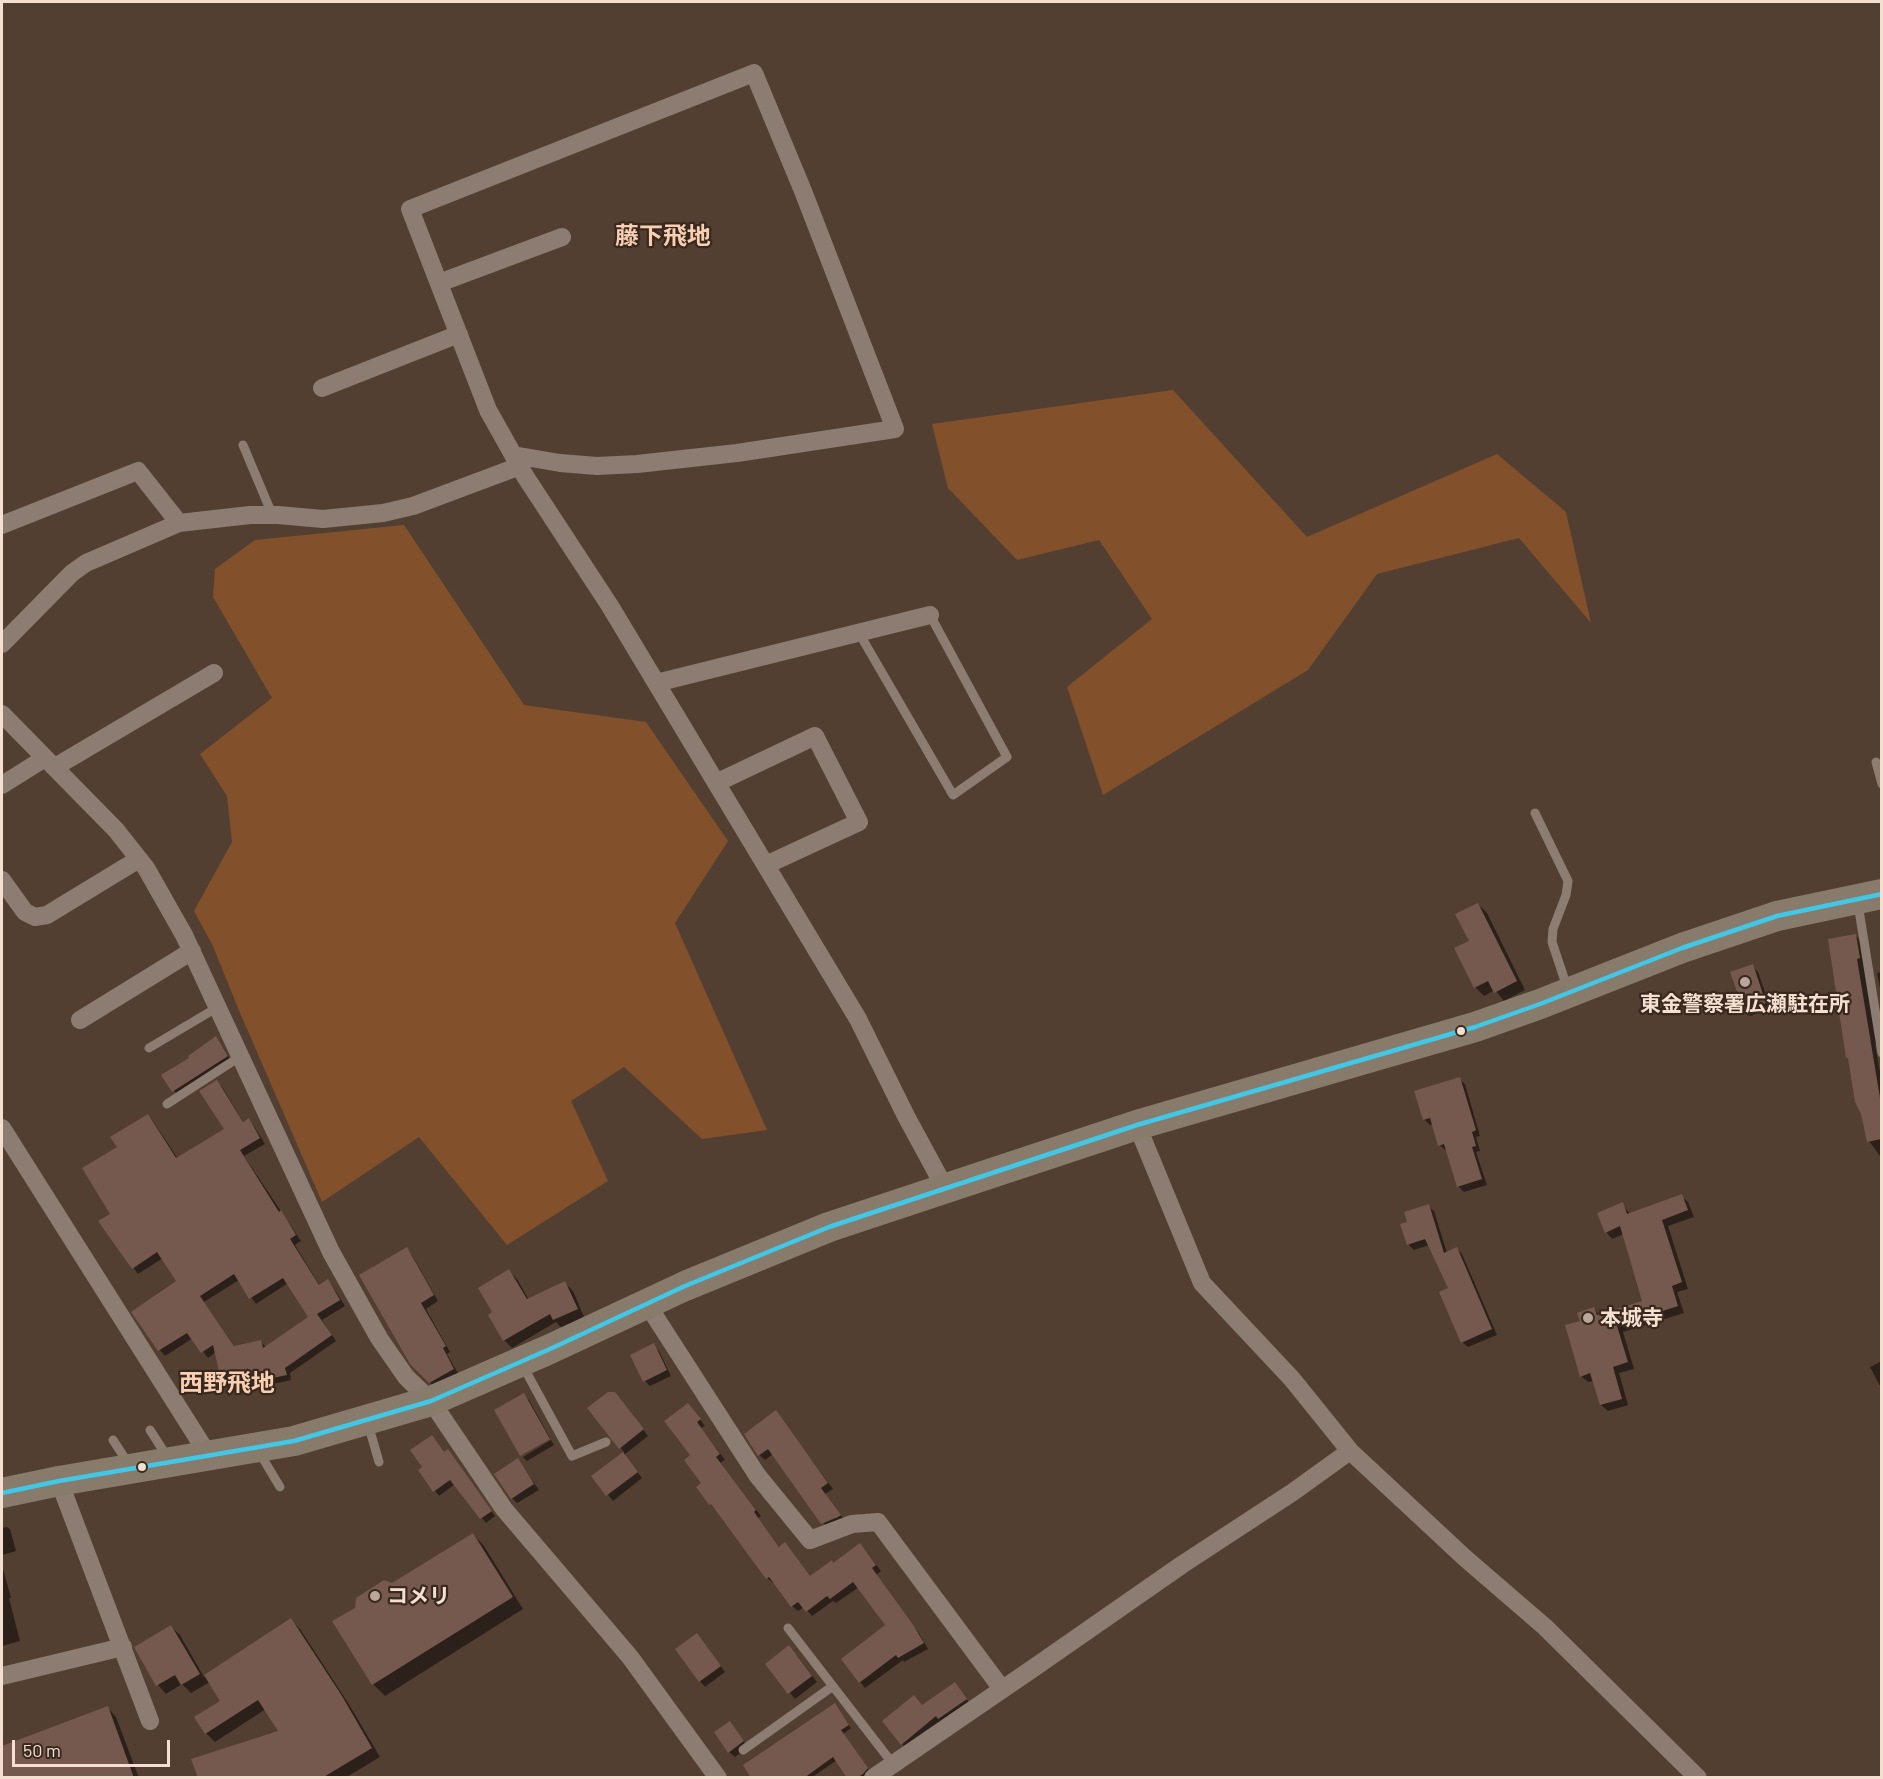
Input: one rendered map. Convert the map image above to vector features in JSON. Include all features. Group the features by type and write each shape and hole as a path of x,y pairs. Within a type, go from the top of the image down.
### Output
{"main road":[{"path":"2,1493 59,1481 294,1441 431,1401 647,1304 829,1227 1137,1125 1475,1027 1682,948 1767,920 1869,897"}],"street":[{"path":"2,644 72,573 86,563 179,523 250,515 272,514 323,519 383,513 413,506 516,461 588,465 637,464 737,453 895,429 803,191 754,73 410,209 488,410 516,461 610,606 858,1018 906,1116 945,1188"},
{"path":"439,283 562,237"},
{"path":"322,388 459,334"},
{"path":"2,525 138,471 179,523"},
{"path":"656,683 930,615"},
{"path":"2,785 50,763 214,673"},
{"path":"2,714 116,830 152,878 192,951 331,1252 379,1338 406,1377 431,1401 504,1509 630,1657 718,1778"},
{"path":"717,783 815,736 859,822 766,866"},
{"path":"2,880 24,912 35,917 47,915 139,859"},
{"path":"80,1020 192,951"},
{"path":"1137,1125 1202,1283 1292,1379 1350,1451 1545,1627 1698,1778"},
{"path":"2,1128 209,1456"},
{"path":"647,1304 757,1475 810,1540 852,1524 878,1522 1002,1689"},
{"path":"873,1778 1350,1451"},
{"path":"59,1481 150,1722"},
{"path":"2,1676 123,1647"}],"lane":[{"path":"243,445 272,514"},
{"path":"859,633 953,795 1007,757 930,615"},
{"path":"1876,762 1881,784"},
{"path":"1535,813 1568,881 1566,895 1553,929 1552,942 1569,993"},
{"path":"1869,897 1881,1053"},
{"path":"149,1048 218,1007"},
{"path":"167,1104 241,1056"},
{"path":"520,1362 572,1456 606,1442"},
{"path":"366,1420 379,1462"},
{"path":"150,1430 171,1462"},
{"path":"113,1440 132,1470"},
{"path":"257,1448 280,1487"},
{"path":"788,1628 893,1764"},
{"path":"743,1750 833,1686"}],"shaded area":[{"path":"1173,390 1307,537 1497,454 1566,512 1591,623 1519,538 1377,574 1308,670 1103,795 1067,687 1152,619 1099,540 1017,560 948,488 932,424"},
{"path":"404,525 524,705 646,722 728,841 675,923 767,1130 702,1139 624,1067 571,1101 608,1181 507,1245 419,1137 322,1202 213,946 194,911 232,842 227,796 200,754 272,698 213,597 215,569 255,540"}],"building":[{"path":"1478,903 1517,981 1494,993 1488,981 1474,988 1454,948 1469,941 1455,914"},
{"path":"1856,934 1860,958 1857,959 1881,1104 1881,1139 1867,1142 1861,1114 1855,1102 1848,1058 1846,1058 1828,939"},
{"path":"1753,964 1766,1003 1744,1011 1730,972"},
{"path":"216,1036 228,1056 172,1092 161,1075 189,1058 188,1056"},
{"path":"1460,1077 1476,1130 1472,1132 1476,1146 1472,1147 1482,1179 1457,1187 1444,1144 1438,1146 1430,1118 1423,1120 1414,1091"},
{"path":"217,1080 243,1122 249,1118 260,1138 240,1150 296,1235 290,1239 319,1285 328,1279 340,1300 317,1314 332,1335 285,1368 287,1375 248,1383 247,1379 222,1385 213,1345 201,1353 187,1333 158,1351 131,1312 176,1281 157,1252 132,1269 98,1221 110,1214 82,1168 117,1147 110,1137 148,1114 176,1158 224,1129 199,1091","holes":["234,1274 249,1299 283,1278 308,1317 263,1348 261,1340 234,1346 200,1296"]},
{"path":"1682,1194 1688,1210 1662,1220 1682,1282 1672,1286 1678,1306 1617,1326 1628,1362 1613,1367 1622,1399 1600,1405 1590,1373 1580,1377 1565,1325 1580,1321 1577,1313 1594,1307 1597,1315 1642,1301 1620,1226 1605,1233 1597,1213 1623,1202 1627,1214"},
{"path":"1429,1204 1444,1253 1457,1247 1492,1329 1461,1343 1439,1292 1448,1288 1425,1239 1407,1245 1400,1224 1407,1222 1404,1212"},
{"path":"407,1247 434,1295 421,1303 446,1346 443,1348 454,1369 429,1383 410,1364 359,1275"},
{"path":"509,1269 527,1299 565,1281 578,1309 553,1320 550,1314 503,1341 488,1315 492,1312 478,1288"},
{"path":"654,1343 667,1370 643,1382 630,1355"},
{"path":"608,1392 615,1392 644,1429 619,1449 587,1408"},
{"path":"524,1393 550,1439 520,1456 494,1410"},
{"path":"688,1403 701,1419 697,1422 720,1454 716,1457 756,1510 754,1512 779,1547 785,1542 810,1576 832,1560 833,1563 860,1543 876,1565 872,1568 924,1643 898,1658 896,1655 859,1683 841,1659 885,1625 853,1582 830,1599 827,1596 806,1612 798,1602 791,1607 769,1577 766,1579 696,1487 701,1483 684,1460 690,1455 664,1421"},
{"path":"776,1410 828,1483 821,1488 841,1515 838,1517 821,1524 768,1449 758,1456 744,1434"},
{"path":"432,1435 444,1452 448,1449 492,1511 480,1519 450,1480 433,1492 418,1470 422,1467 410,1450"},
{"path":"623,1452 638,1472 606,1496 591,1476"},
{"path":"518,1458 534,1484 511,1499 494,1474"},
{"path":"473,1533 513,1597 372,1685 332,1621 355,1608 356,1598 384,1580 392,1583"},
{"path":"291,1618 342,1696 372,1748 322,1778 198,1778 191,1759 278,1731 258,1700 205,1734 194,1717 220,1701 204,1675"},
{"path":"171,1625 200,1674 181,1685 175,1675 156,1686 134,1647"},
{"path":"697,1633 721,1666 699,1682 675,1649"},
{"path":"789,1645 812,1676 788,1694 765,1664"},
{"path":"955,1682 967,1699 938,1719 936,1716 901,1745 882,1721 914,1695 922,1705"},
{"path":"835,1703 849,1725 841,1730 868,1768 863,1774 857,1778 847,1778 833,1757 804,1778 751,1778 743,1765"},
{"path":"108,1706 134,1778 2,1778 2,1746"},
{"path":"730,1721 744,1741 728,1753 714,1732"}],"transit line":[{"path":"2,1493 59,1481 294,1441 431,1401 685,1286 829,1227 1137,1125 1475,1027 1682,948 1777,916 1882,894"}],"place":[{"name":"東金警察署広瀬駐在所","path":"1745,982"},
{"name":"本城寺","path":"1588,1318"},
{"name":"コメリ","path":"375,1596"}],"district":[{"name":"藤下飛地","path":"663,236"},
{"name":"西野飛地","path":"227,1383"}]}
